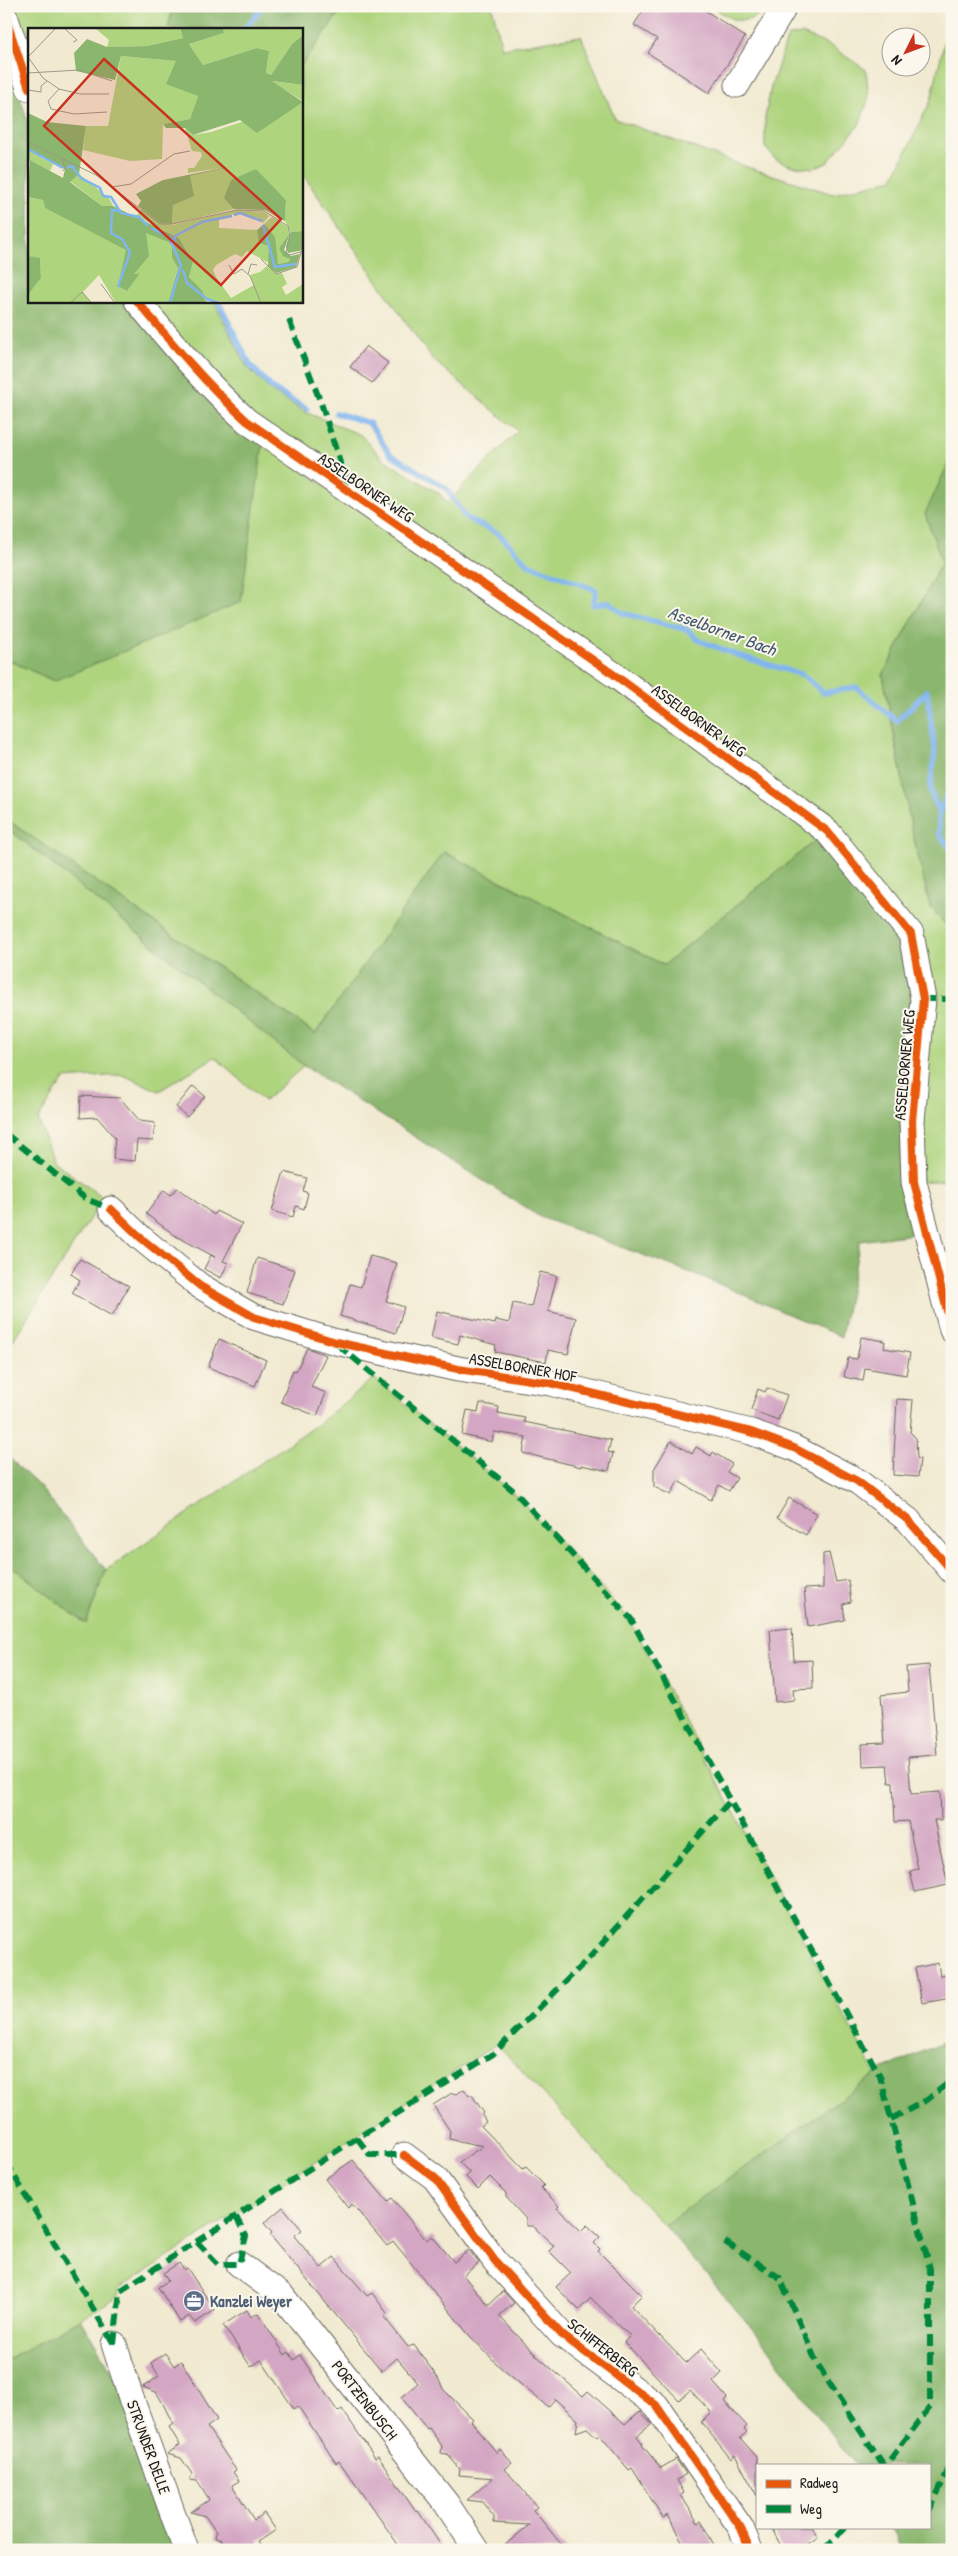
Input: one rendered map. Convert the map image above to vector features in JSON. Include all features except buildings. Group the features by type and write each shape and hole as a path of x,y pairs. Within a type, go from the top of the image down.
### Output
{"street":[{"path":"737,85 782,11 781,6"},
{"path":"6,19 28,85"},
{"name":"ASSELBORNER WEG","path":"138,302 191,365 247,421 616,676 826,832 911,934 923,999 912,1122 914,1182 952,1330"},
{"name":"ASSELBORNER HOF","path":"111,1209 141,1238 200,1286 254,1317 336,1342 458,1369 550,1383 751,1432 794,1448 857,1481 908,1520 952,1571"},
{"name":"SCHIFFERBERG","path":"404,2156 435,2178 495,2261 562,2335 656,2405 741,2528 750,2550"},
{"name":"PORTZENBUSCH","path":"239,2264 282,2296 446,2503 477,2550"},
{"name":"STRUNDER DELLE","path":"114,2344 132,2401 186,2550"}],"green space":[{"path":"12,6 173,6 168,28 28,28 28,65"},
{"path":"173,6 344,6 302,65 302,28 168,28"},
{"path":"344,6 492,6 502,48 581,36 615,119 747,167 833,194 893,179 931,100 952,8 952,455 926,514 942,562 883,675 911,826 930,906 952,932 952,1180 918,1182 829,828 252,417 148,302 214,302 247,367 271,391 305,412 361,435 384,460 440,494 447,503 518,431 432,359 302,173 302,65"},
{"path":"714,6 765,6 754,18 740,20 726,16"},
{"path":"802,34 829,45 866,70 869,97 859,125 827,163 814,168 792,166 775,159 765,147 765,118 771,87 788,36"},
{"path":"6,52 28,123 28,302 129,302 263,443 241,602 54,681 6,659"},
{"path":"263,443 823,834 664,965 444,852 315,1034 6,819 6,659 54,681"},
{"path":"952,455 952,932 930,906 911,826 883,675 942,562 925,514"},
{"path":"6,819 315,1034 444,852 664,965 823,834 906,934 919,999 921,1233 860,1241 841,1337 705,1278 540,1217 304,1066 6,827"},
{"path":"6,827 304,1066 264,1101 215,1057 159,1091 123,1075 64,1079 38,1119 53,1161 103,1198 6,1351"},
{"path":"374,1378 514,1494 630,1620 876,2074 664,2225 497,2044 119,2289 118,2296 81,2319 6,2360 6,1562 86,1623 106,1570 319,1423"},
{"path":"6,1455 40,1487 106,1570 86,1624 6,1562"},
{"path":"952,2039 952,2550 904,2550 892,2528 930,2528 930,2464 853,2464 761,2339 664,2225 881,2070"},
{"path":"81,2319 129,2401 191,2550 6,2550 6,2360"}],"waterway":[{"name":"Asselborner Bach","path":"245,28 258,13 261,6"},
{"name":"Asselborner Bach","path":"218,302 250,365 273,389 307,409"},
{"name":"Asselborner Bach","path":"336,413 369,423 390,454 446,488 466,518 498,533 528,564 596,590 593,605 609,602 622,613 688,630 698,640 737,655 803,675 824,693 856,687 897,721 927,691 935,751 930,790 939,813 939,834 952,850"},
{"path":"939,813 952,782"}],"marked path":[{"path":"289,320 322,406 349,491"},
{"path":"923,999 952,999"},
{"path":"6,1134 86,1199 111,1209"},
{"path":"338,1345 515,1492 631,1619 880,2076 930,2269 930,2407 887,2464"},
{"path":"114,2344 120,2291 357,2138 493,2054 590,1957 730,1801"},
{"path":"891,2119 927,2100 952,2080"},
{"path":"357,2138 370,2155 404,2155"},
{"path":"6,2162 114,2344"},
{"path":"197,2242 218,2264 239,2264 246,2236 236,2217"},
{"path":"725,2242 780,2278 818,2366 882,2464"},
{"path":"930,2509 952,2462"},
{"path":"825,2550 844,2528"}],"cycle path":[{"path":"6,19 28,85"},
{"path":"138,302 204,378 247,421 616,676 827,831 911,934 923,999 912,1121 914,1182 952,1330"},
{"path":"111,1209 141,1238 200,1286 254,1317 336,1342 458,1369 550,1383 751,1432 794,1448 857,1481 908,1520 952,1571"},
{"path":"404,2155 435,2178 495,2261 562,2335 656,2405 741,2528 750,2550"}],"place":[{"name":"Kanzlei Weyer","path":"194,2301"}]}
